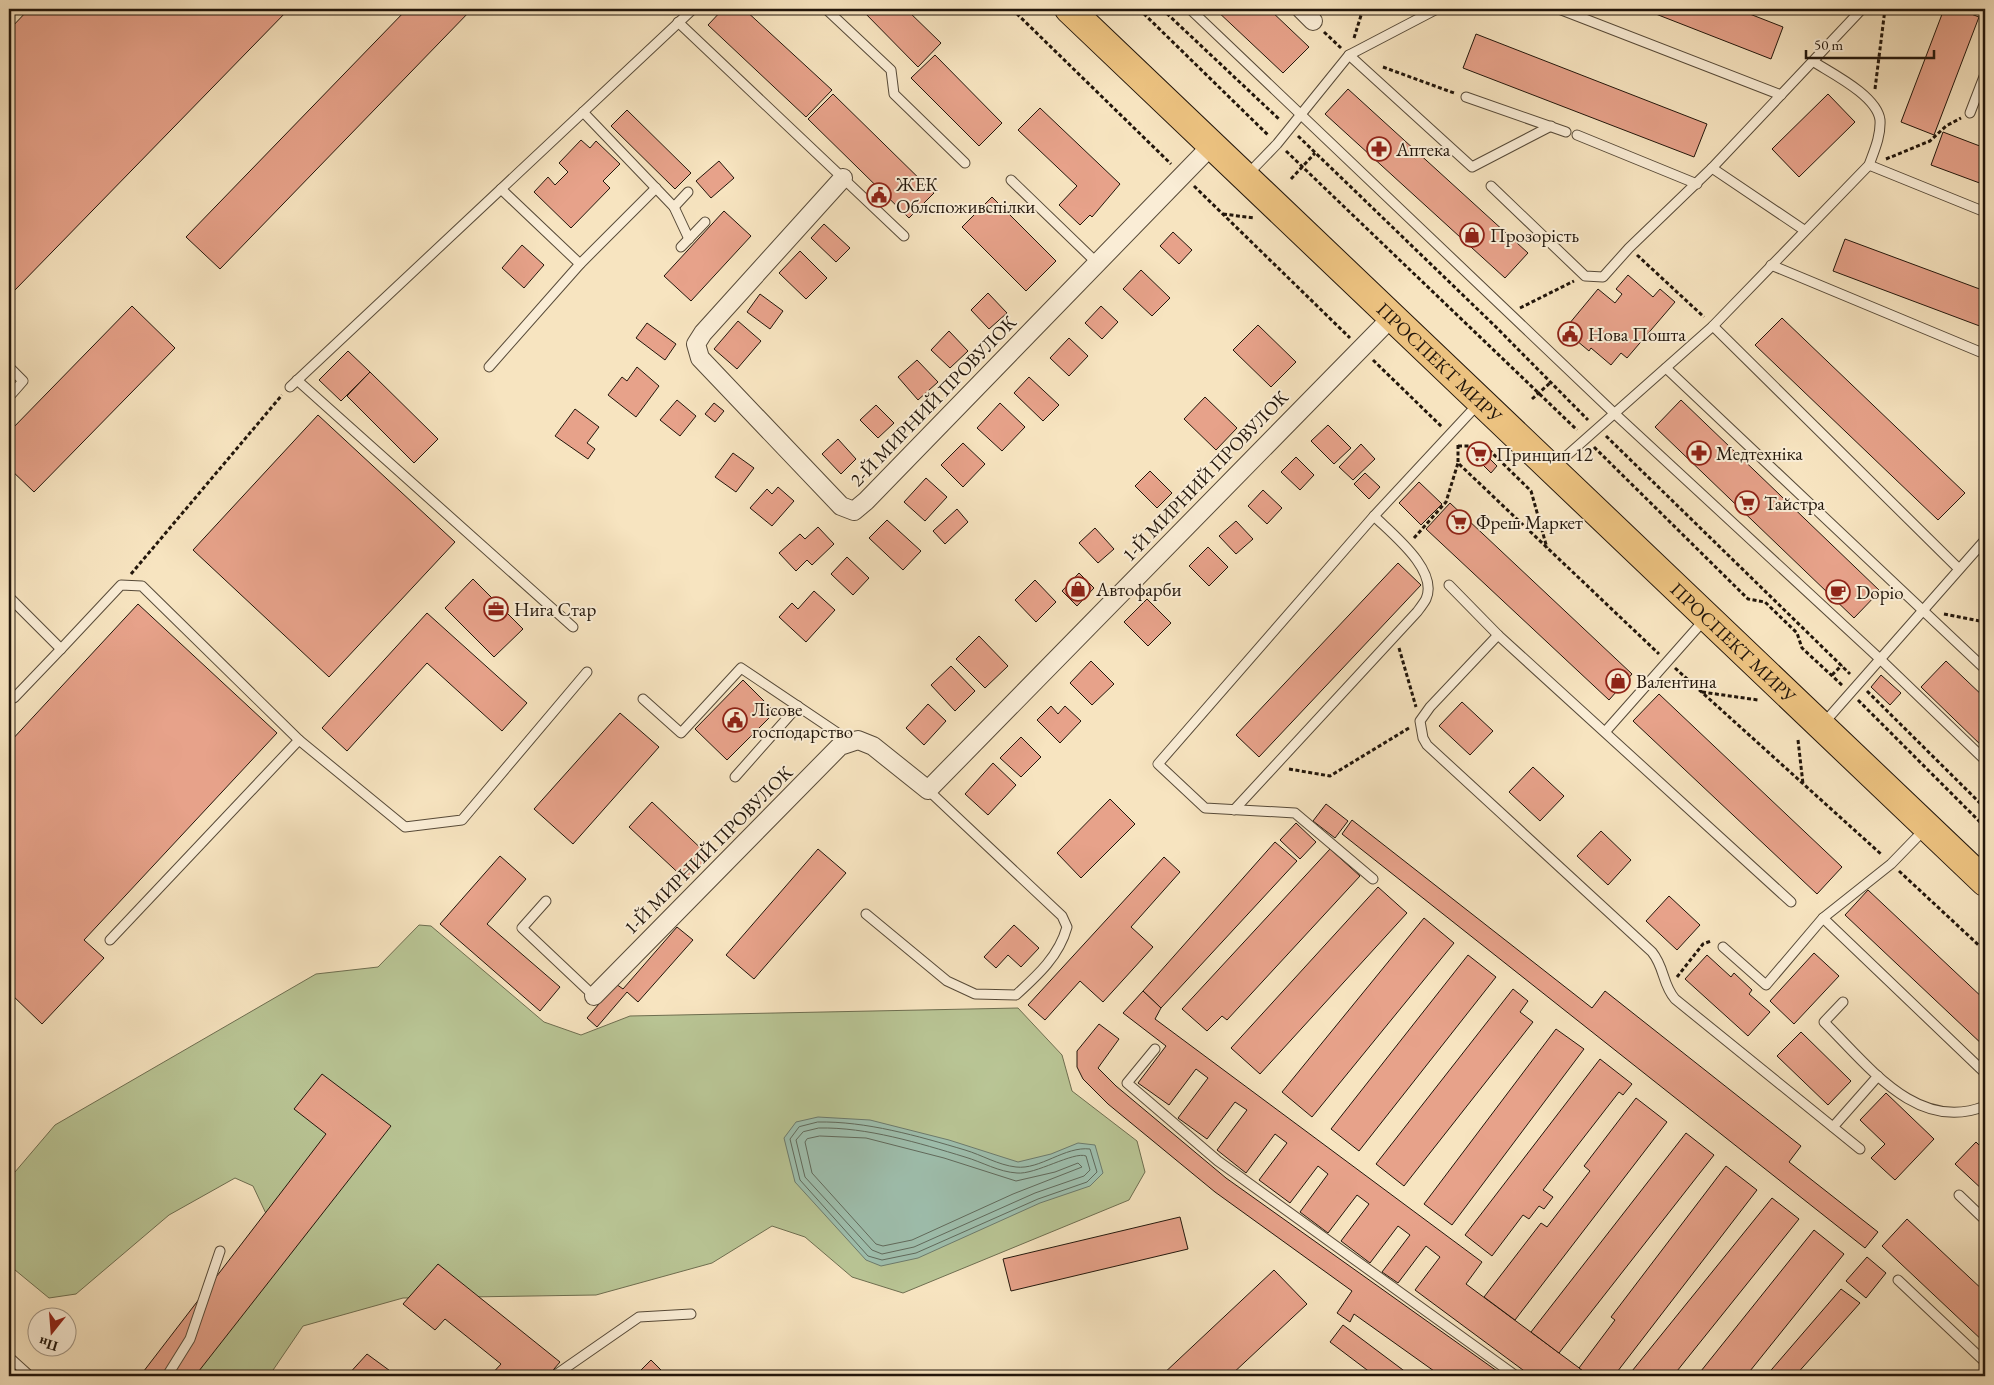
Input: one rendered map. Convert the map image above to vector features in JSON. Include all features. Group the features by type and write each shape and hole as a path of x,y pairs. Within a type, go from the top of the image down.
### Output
{"main road":[{"name":"ПРОСПЕКТ МИРУ","path":"1069,9 1985,882"}],"street":[{"name":"2-Й МИРНИЙ ПРОВУЛОК","path":"843,178 703,333 696,344 700,358 841,506 854,511 866,502 1212,145"},
{"name":"1-Й МИРНИЙ ПРОВУЛОК","path":"928,790 1360,347 1392,317"},
{"path":"851,742 858,740 873,746 928,790"},
{"name":"1-Й МИРНИЙ ПРОВУЛОК","path":"594,996 840,746 851,742"}],"lane":[{"path":"572,627 293,383 693,9"},
{"path":"826,9 891,70 894,94 965,163"},
{"path":"1190,9 1511,312 1614,413 1880,659 1985,760"},
{"path":"1245,176 1290,129 1349,55 1437,9"},
{"path":"1559,9 1781,95"},
{"path":"1491,186 1585,276 1603,277 1629,248 1697,184 1862,9"},
{"path":"678,22 904,236"},
{"path":"1349,55 1472,167 1551,126"},
{"path":"1552,469 1713,326 1869,165 1879,135 1880,118 1874,104 1853,87 1814,62"},
{"path":"1970,113 1985,74"},
{"path":"1466,97 1566,132"},
{"path":"583,112 674,207 689,239"},
{"path":"1577,135 1697,184"},
{"path":"1869,165 1985,212"},
{"path":"1712,168 1804,230"},
{"path":"1011,180 1097,263"},
{"path":"489,367 580,264 656,188"},
{"path":"501,189 580,264"},
{"path":"674,207 688,192"},
{"path":"681,247 705,222"},
{"path":"1771,265 1985,354"},
{"path":"1713,326 1959,569"},
{"path":"9,367 23,382 9,397"},
{"path":"1666,368 1924,609 1985,669"},
{"path":"1373,879 1295,813 1205,808 1158,764 1374,516 1481,401"},
{"path":"1234,810 1427,598 1428,587 1423,570 1407,547 1374,516"},
{"path":"1821,726 1985,540"},
{"path":"14,698 121,585 142,586 299,740 405,827 462,820 587,672"},
{"path":"1449,585 1498,635 1791,902"},
{"path":"9,597 61,649"},
{"path":"1605,732 1707,617"},
{"path":"1498,635 1430,707 1420,721 1423,738 1428,745 1652,952 1661,964 1668,990 1675,999 1860,1149"},
{"path":"643,699 682,733 742,668 851,742"},
{"path":"735,777 798,706"},
{"path":"110,940 299,740"},
{"path":"866,914 947,981 975,994 1016,995 1055,956 1064,939 1067,927 1062,916 928,790"},
{"path":"1723,947 1766,985 1823,918 1891,864 1927,826"},
{"path":"546,901 522,928 594,996"},
{"path":"1823,918 1985,1073"},
{"path":"1842,1002 1824,1022 1878,1076 1908,1099 1937,1112 1963,1113 1985,1106"},
{"path":"1155,1049 1127,1083 1218,1161 1516,1376"},
{"path":"1833,1127 1878,1076"},
{"path":"1959,1195 1985,1220"},
{"path":"167,1376 190,1339 220,1250"},
{"path":"1898,1280 1985,1362"},
{"path":"554,1376 639,1317 691,1314"},
{"path":"9,1357 30,1376"}],"path":[{"path":"1012,9 1450,435 1458,446 1458,463 1446,502 1407,547"},
{"path":"1139,9 1277,144 1586,438 1748,599 1765,602 1796,633 1802,648 1832,675 1985,827"},
{"path":"1162,9 1496,327 1550,383 1842,665 1985,808"},
{"path":"1349,55 1363,9"},
{"path":"1874,104 1885,9"},
{"path":"1307,15 1349,55 1466,97"},
{"path":"1869,165 1930,141 1946,126 1970,113"},
{"path":"1291,179 1315,153"},
{"path":"1222,214 1254,218"},
{"path":"1629,248 1713,326"},
{"path":"1496,327 1511,312 1585,276"},
{"path":"121,585 293,383"},
{"path":"1532,398 1550,383"},
{"path":"1458,446 1485,446 1531,491 1547,549"},
{"path":"1458,463 1547,549 1701,692 1985,951"},
{"path":"1924,609 1985,622"},
{"path":"1274,766 1330,776 1420,721 1395,635"},
{"path":"1832,675 1842,665"},
{"path":"1701,692 1758,700"},
{"path":"1798,740 1803,784"},
{"path":"1668,990 1703,944 1712,941 1723,947"}],"green space":[{"path":"419,925 431,926 544,1022 581,1035 630,1016 1018,1008 1062,1055 1072,1091 1137,1141 1145,1172 1129,1200 903,1293 852,1277 805,1237 772,1226 712,1263 596,1295 403,1298 303,1326 269,1376 195,1376 238,1311 269,1220 253,1186 235,1178 169,1215 76,1294 49,1298 9,1265 9,1179 55,1125 316,974 378,967"}],"water":[{"path":"818,1117 870,1120 949,1140 1018,1162 1051,1154 1078,1143 1095,1145 1103,1173 1090,1186 1040,1203 918,1258 881,1266 866,1260 795,1182 784,1138 796,1122"}],"building":[{"path":"29,9 289,9 15,290 9,284 9,30"},
{"path":"407,9 472,9 220,269 186,237"},
{"path":"723,9 744,9 832,90 806,117 708,25"},
{"path":"861,9 906,9 941,43 918,67"},
{"path":"1215,9 1269,9 1309,47 1283,73"},
{"path":"1643,9 1737,9 1783,27 1771,59"},
{"path":"1944,9 1958,9 1979,17 1934,135 1901,122"},
{"path":"1476,34 1707,124 1694,157 1463,68"},
{"path":"935,55 1002,123 979,146 911,78"},
{"path":"1348,89 1528,253 1505,278 1325,114"},
{"path":"833,94 934,193 909,218 808,119"},
{"path":"1828,94 1855,122 1799,177 1772,149"},
{"path":"1040,108 1120,184 1092,217 1090,215 1080,225 1059,205 1077,186 1018,130"},
{"path":"627,110 691,173 675,189 611,126"},
{"path":"1943,132 1985,148 1985,185 1931,165"},
{"path":"581,140 590,148 596,141 620,164 603,181 610,188 571,228 534,192 548,177 555,185 568,172 559,163"},
{"path":"719,161 734,178 711,198 696,181"},
{"path":"992,197 1056,261 1026,291 962,227"},
{"path":"724,211 751,236 691,301 664,276"},
{"path":"824,224 850,248 836,262 811,238"},
{"path":"1173,232 1192,250 1179,264 1160,246"},
{"path":"1845,239 1985,291 1985,328 1833,271"},
{"path":"522,245 544,265 524,288 502,268"},
{"path":"800,251 827,278 806,299 779,273"},
{"path":"1141,270 1170,298 1152,316 1123,289"},
{"path":"1628,275 1653,297 1660,289 1675,302 1627,358 1621,353 1611,365 1591,348 1589,351 1564,330 1598,289 1615,303 1622,294 1616,289"},
{"path":"988,293 1007,313 989,329 971,310"},
{"path":"760,294 783,311 770,329 747,312"},
{"path":"132,306 175,348 34,492 9,468 9,432"},
{"path":"1101,306 1118,322 1102,339 1085,323"},
{"path":"1782,318 1965,493 1938,520 1755,345"},
{"path":"738,321 761,341 737,369 714,349"},
{"path":"647,323 676,344 665,360 636,338"},
{"path":"1258,325 1296,362 1271,387 1233,350"},
{"path":"949,331 968,351 950,368 931,350"},
{"path":"1069,338 1088,356 1069,376 1050,358"},
{"path":"348,351 370,372 341,401 319,380"},
{"path":"917,360 938,382 918,400 898,377"},
{"path":"637,367 659,386 636,417 608,395 622,377 627,381"},
{"path":"370,372 438,439 414,463 347,396"},
{"path":"1029,377 1059,405 1043,421 1014,393"},
{"path":"1205,397 1237,428 1216,450 1184,419"},
{"path":"677,400 696,416 680,436 660,420"},
{"path":"1681,400 1880,591 1854,618 1655,427"},
{"path":"714,403 724,411 715,422 705,414"},
{"path":"1000,403 1025,427 1002,451 977,428"},
{"path":"876,405 894,423 878,438 860,420"},
{"path":"575,409 599,427 587,443 595,449 588,459 555,436"},
{"path":"318,415 455,542 329,677 193,550"},
{"path":"1328,425 1351,448 1334,464 1311,441"},
{"path":"838,439 856,459 841,474 822,454"},
{"path":"963,443 985,464 963,487 941,465"},
{"path":"1361,444 1375,459 1353,480 1339,467"},
{"path":"1479,448 1497,466 1491,473 1472,454"},
{"path":"733,453 754,468 736,492 715,477"},
{"path":"1296,457 1314,475 1300,490 1281,472"},
{"path":"1150,471 1172,493 1157,508 1135,486"},
{"path":"1365,473 1380,487 1369,499 1354,484"},
{"path":"926,478 947,497 925,521 904,502"},
{"path":"1419,482 1442,504 1421,525 1399,503"},
{"path":"778,487 794,501 772,526 750,508 767,489 772,494"},
{"path":"1263,490 1282,508 1267,524 1248,506"},
{"path":"1450,503 1632,674 1609,700 1426,529"},
{"path":"957,509 968,522 945,544 933,531"},
{"path":"887,520 921,551 903,570 869,538"},
{"path":"1236,521 1253,539 1236,554 1219,536"},
{"path":"818,527 834,544 812,565 807,560 796,571 779,553 800,534 805,539"},
{"path":"1095,528 1114,549 1098,563 1079,543"},
{"path":"1208,547 1228,567 1209,586 1189,566"},
{"path":"847,557 869,578 853,595 831,574"},
{"path":"1398,563 1421,585 1259,757 1236,735"},
{"path":"1079,573 1094,588 1077,606 1062,591"},
{"path":"473,579 523,629 494,657 445,608"},
{"path":"1035,580 1056,602 1036,622 1015,600"},
{"path":"814,591 835,610 806,642 779,617 792,603 798,609"},
{"path":"1147,599 1171,623 1148,646 1124,622"},
{"path":"138,604 277,733 84,940 104,958 42,1024 9,992 9,743"},
{"path":"427,613 527,703 502,731 427,663 347,751 322,728"},
{"path":"979,636 1008,666 985,688 956,659"},
{"path":"1091,661 1114,684 1092,705 1070,683"},
{"path":"1946,661 1985,698 1985,749 1921,687"},
{"path":"951,666 975,691 955,711 931,685"},
{"path":"1881,675 1901,693 1890,705 1871,687"},
{"path":"743,680 775,712 727,760 695,729"},
{"path":"1659,694 1842,867 1817,894 1633,721"},
{"path":"1462,702 1493,731 1470,755 1439,726"},
{"path":"928,704 946,721 924,745 906,728"},
{"path":"1051,706 1058,714 1065,706 1081,721 1060,743 1037,720"},
{"path":"620,713 659,747 573,844 534,809"},
{"path":"1021,737 1041,757 1021,777 1000,758"},
{"path":"993,763 1016,785 988,815 965,794"},
{"path":"1533,767 1564,796 1540,821 1509,792"},
{"path":"1110,799 1135,824 1081,878 1057,853"},
{"path":"652,802 710,857 687,881 629,827"},
{"path":"1326,804 1348,821 1335,838 1313,821"},
{"path":"1352,820 1592,1008 1605,991 1801,1146 1789,1162 1878,1232 1865,1248 1342,834"},
{"path":"1296,823 1316,842 1300,859 1280,840"},
{"path":"1601,831 1631,860 1608,885 1577,856"},
{"path":"1275,842 1297,861 1161,1008 1143,991"},
{"path":"818,849 846,873 754,979 726,955"},
{"path":"1330,849 1360,876 1227,1020 1222,1016 1207,1031 1182,1009"},
{"path":"500,856 526,879 487,924 560,987 540,1011 440,924"},
{"path":"1164,857 1180,872 1131,927 1153,947 1103,1002 1080,981 1045,1020 1028,1005"},
{"path":"1378,887 1407,913 1260,1074 1231,1048"},
{"path":"1868,890 1985,1000 1985,1047 1845,915"},
{"path":"1669,896 1700,925 1677,950 1646,921"},
{"path":"1424,918 1454,943 1312,1117 1282,1092"},
{"path":"1014,925 1039,948 1021,967 1008,955 996,968 984,957"},
{"path":"677,927 693,940 638,1002 627,992 597,1027 587,1018 616,984 623,989"},
{"path":"1814,953 1839,976 1794,1024 1770,1001"},
{"path":"1468,955 1496,977 1359,1151 1331,1129"},
{"path":"1707,955 1731,977 1734,973 1752,990 1749,994 1770,1012 1748,1036 1685,979"},
{"path":"1513,989 1528,1001 1520,1012 1533,1022 1404,1186 1376,1164"},
{"path":"1143,991 1161,1008 1155,1019 1482,1262 1466,1284 1590,1376 1531,1376 1415,1290 1440,1257 1426,1246 1398,1283 1382,1272 1410,1235 1398,1226 1370,1263 1341,1241 1369,1204 1357,1195 1328,1233 1300,1212 1328,1174 1318,1166 1290,1203 1259,1180 1287,1143 1275,1134 1246,1173 1217,1150 1247,1110 1235,1102 1207,1139 1178,1118 1208,1078 1196,1069 1169,1105 1138,1083 1166,1046 1123,1013"},
{"path":"1099,1024 1119,1039 1098,1068 1116,1086 1226,1178 1504,1376 1441,1376 1354,1314 1350,1322 1337,1313 1352,1291 1215,1192 1108,1104 1083,1079 1077,1067 1077,1051"},
{"path":"1556,1029 1584,1049 1452,1225 1424,1204"},
{"path":"1801,1032 1851,1081 1828,1105 1777,1056"},
{"path":"1600,1059 1632,1084 1623,1095 1619,1092 1543,1190 1553,1197 1544,1209 1539,1206 1529,1219 1523,1215 1492,1256 1465,1235"},
{"path":"322,1074 391,1126 195,1376 140,1376 326,1134 294,1109"},
{"path":"1886,1093 1934,1139 1895,1180 1871,1158 1885,1144 1860,1120"},
{"path":"1636,1098 1667,1122 1515,1320 1484,1297 1541,1223 1547,1227 1590,1171 1584,1166"},
{"path":"1686,1133 1714,1155 1559,1353 1531,1332"},
{"path":"1976,1142 1985,1151 1985,1192 1955,1164"},
{"path":"1726,1166 1757,1190 1614,1376 1590,1376 1579,1368 1615,1320 1611,1317"},
{"path":"1772,1198 1799,1219 1673,1376 1628,1376"},
{"path":"1180,1217 1188,1249 1011,1291 1003,1259"},
{"path":"1907,1219 1985,1292 1985,1343 1882,1246"},
{"path":"1814,1230 1844,1254 1746,1376 1697,1376"},
{"path":"1867,1257 1886,1273 1866,1298 1846,1281"},
{"path":"438,1264 560,1362 548,1376 490,1376 501,1364 445,1319 435,1330 403,1304"},
{"path":"1274,1270 1307,1304 1230,1376 1161,1376"},
{"path":"1841,1289 1860,1303 1795,1376 1766,1376"},
{"path":"1343,1325 1411,1376 1375,1376 1330,1342"},
{"path":"367,1354 397,1376 347,1376"},
{"path":"9,1359 28,1376 9,1376"},
{"path":"651,1360 667,1376 635,1376"}],"place":[{"name":"Аптека","path":"1379,149"},
{"name":"ЖЕК Облспоживспілки","path":"879,195"},
{"name":"Прозорість","path":"1472,235"},
{"name":"Нова Пошта","path":"1570,334"},
{"name":"Медтехніка","path":"1699,453"},
{"name":"Принцип 12","path":"1479,454"},
{"name":"Тайстра","path":"1747,503"},
{"name":"Фреш Маркет","path":"1459,522"},
{"name":"Автофарби","path":"1078,589"},
{"name":"Dopio","path":"1838,592"},
{"name":"Нига Стар","path":"496,609"},
{"name":"Валентина","path":"1618,681"},
{"name":"Лісове господарство","path":"735,720"}]}
